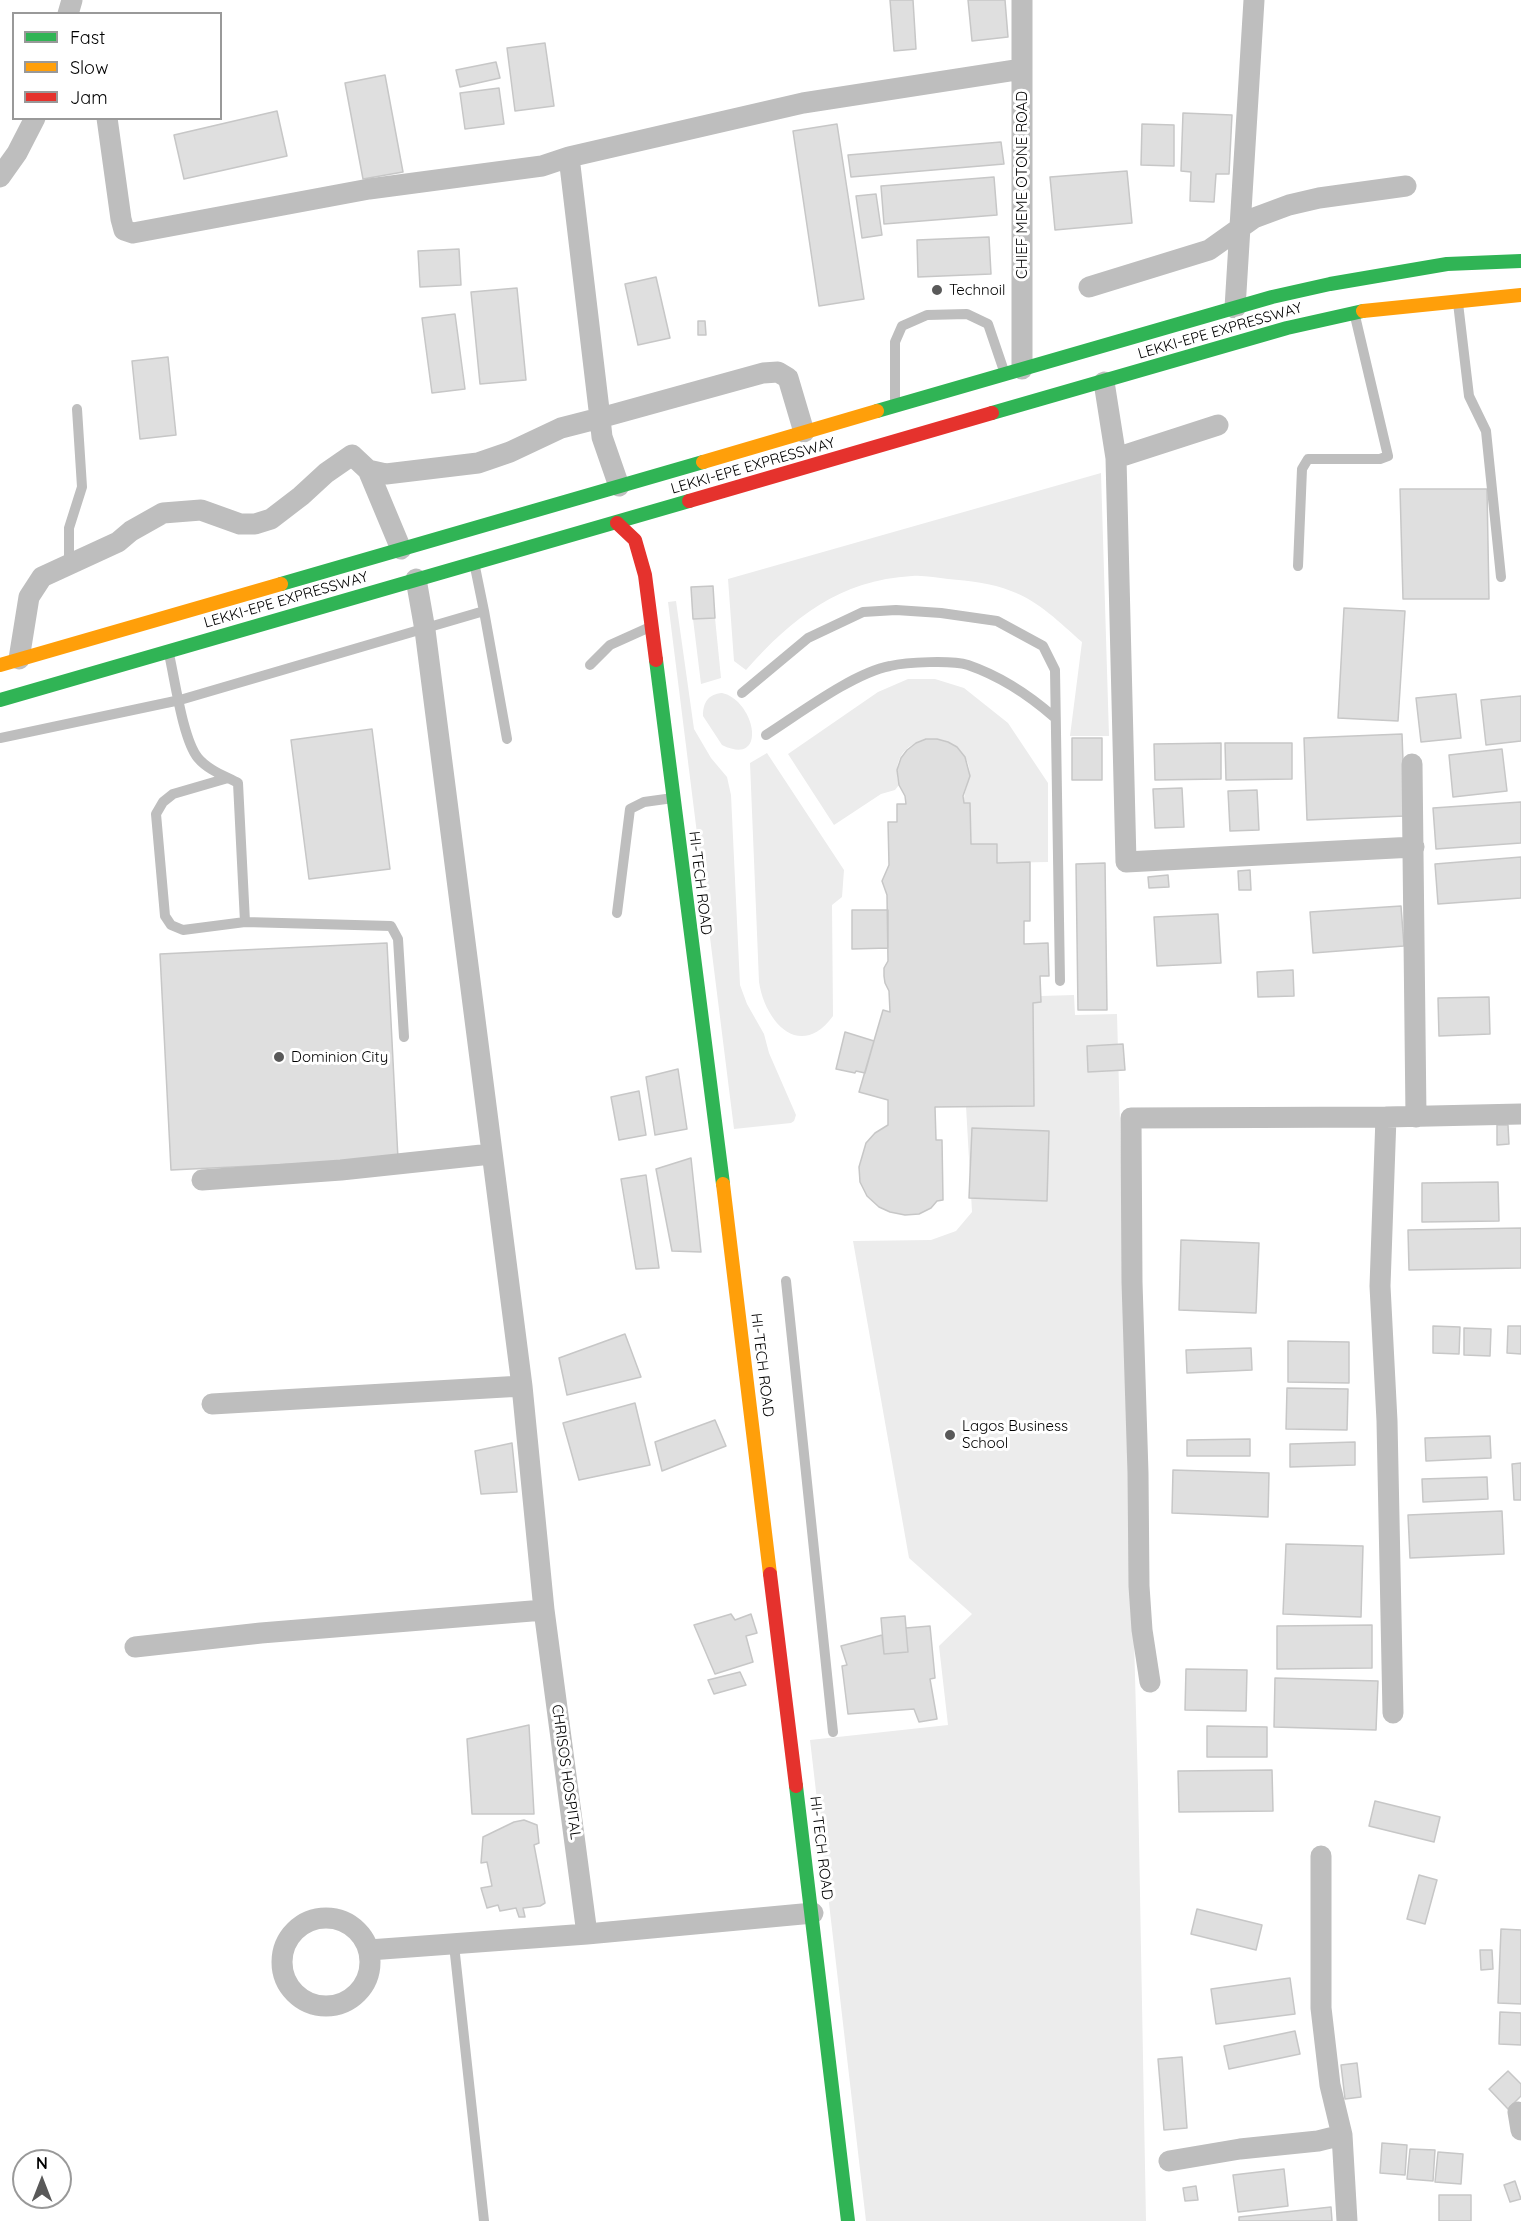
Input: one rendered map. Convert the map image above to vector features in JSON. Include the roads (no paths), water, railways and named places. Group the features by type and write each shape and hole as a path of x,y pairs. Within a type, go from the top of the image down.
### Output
{"main road":[{"name":"LEKKI-EPE EXPRESSWAY","path":"9,662 1295,291 1447,264 1521,261"},
{"name":"LEKKI-EPE EXPRESSWAY","path":"0,700 1287,328 1354,312 1521,295"},
{"name":"HI-TECH ROAD","path":"617,523 635,540 645,576 813,1912 848,2221"}],"street":[{"name":"CHIEF MEME OTONE ROAD","path":"1014,372 1022,0"},
{"path":"1235,308 1254,0"},
{"path":"107,120 121,219 124,230 134,233 369,189 542,166 803,103 1022,69"},
{"path":"0,177 17,153 34,120"},
{"path":"569,158 602,436 619,486"},
{"path":"1089,287 1209,250 1254,218 1289,205 1319,198 1406,186"},
{"path":"368,470 386,474 478,463 510,452 561,428 763,373 778,372 788,378 804,432"},
{"path":"1104,382 1116,458 1126,862 1414,847"},
{"path":"1116,458 1218,425"},
{"path":"9,662 29,597 42,577 118,542 131,531 163,513 201,510 240,524 255,524 271,519 326,473 352,455 368,470 401,549"},
{"name":"CHRISOS HOSPITAL","path":"416,579 522,1386 544,1610 587,1934"},
{"path":"1412,765 1416,1117"},
{"path":"1150,1682 1142,1629 1140,1586 1132,1282 1131,1118 1416,1117 1521,1114"},
{"path":"1386,1117 1380,1286 1387,1421 1393,1713"},
{"path":"202,1180 341,1170 491,1154"},
{"path":"212,1404 522,1386"},
{"path":"135,1647 544,1610"},
{"path":"1321,1856 1321,2007 1330,2085 1342,2135 1347,2221"},
{"path":"369,1950 587,1934 813,1912"},
{"path":"315,1919 338,1919 348,1924 357,1931 369,1950 369,1973 364,1984 348,2000 337,2004 314,2004 304,2000 294,1993 283,1973 281,1961 287,1940 294,1930 315,1919"},
{"path":"1169,2161 1240,2149 1318,2141 1342,2135"}],"lane":[{"path":"1457,300 1469,396 1486,431 1501,577"},
{"path":"1298,566 1302,469 1308,459 1380,459 1388,456 1354,312"},
{"path":"895,406 895,342 903,326 927,315 967,314 988,324 1014,372"},
{"path":"69,564 69,528 82,487 77,409"},
{"path":"475,563 507,739"},
{"path":"742,693 808,638 863,612 896,610 930,612 997,621 1043,646 1055,670 1060,981"},
{"path":"0,738 180,700 484,611"},
{"path":"590,665 610,645 651,627"},
{"path":"169,651 189,741 198,758 238,783 245,922"},
{"path":"766,735 842,687 870,673 890,666 927,663 967,665 1034,699 1054,717"},
{"path":"228,778 172,794 163,802 156,814 165,916 171,925 183,930 245,922 391,926 398,939 404,1037"},
{"path":"617,913 630,809 644,802 673,798"},
{"path":"786,1281 833,1732"},
{"path":"454,1945 484,2221"}],"place":[{"name":"Technoil","path":"937,290"},
{"name":"Dominion City","path":"279,1057"},
{"name":"Lagos Business School","path":"950,1435"}]}
